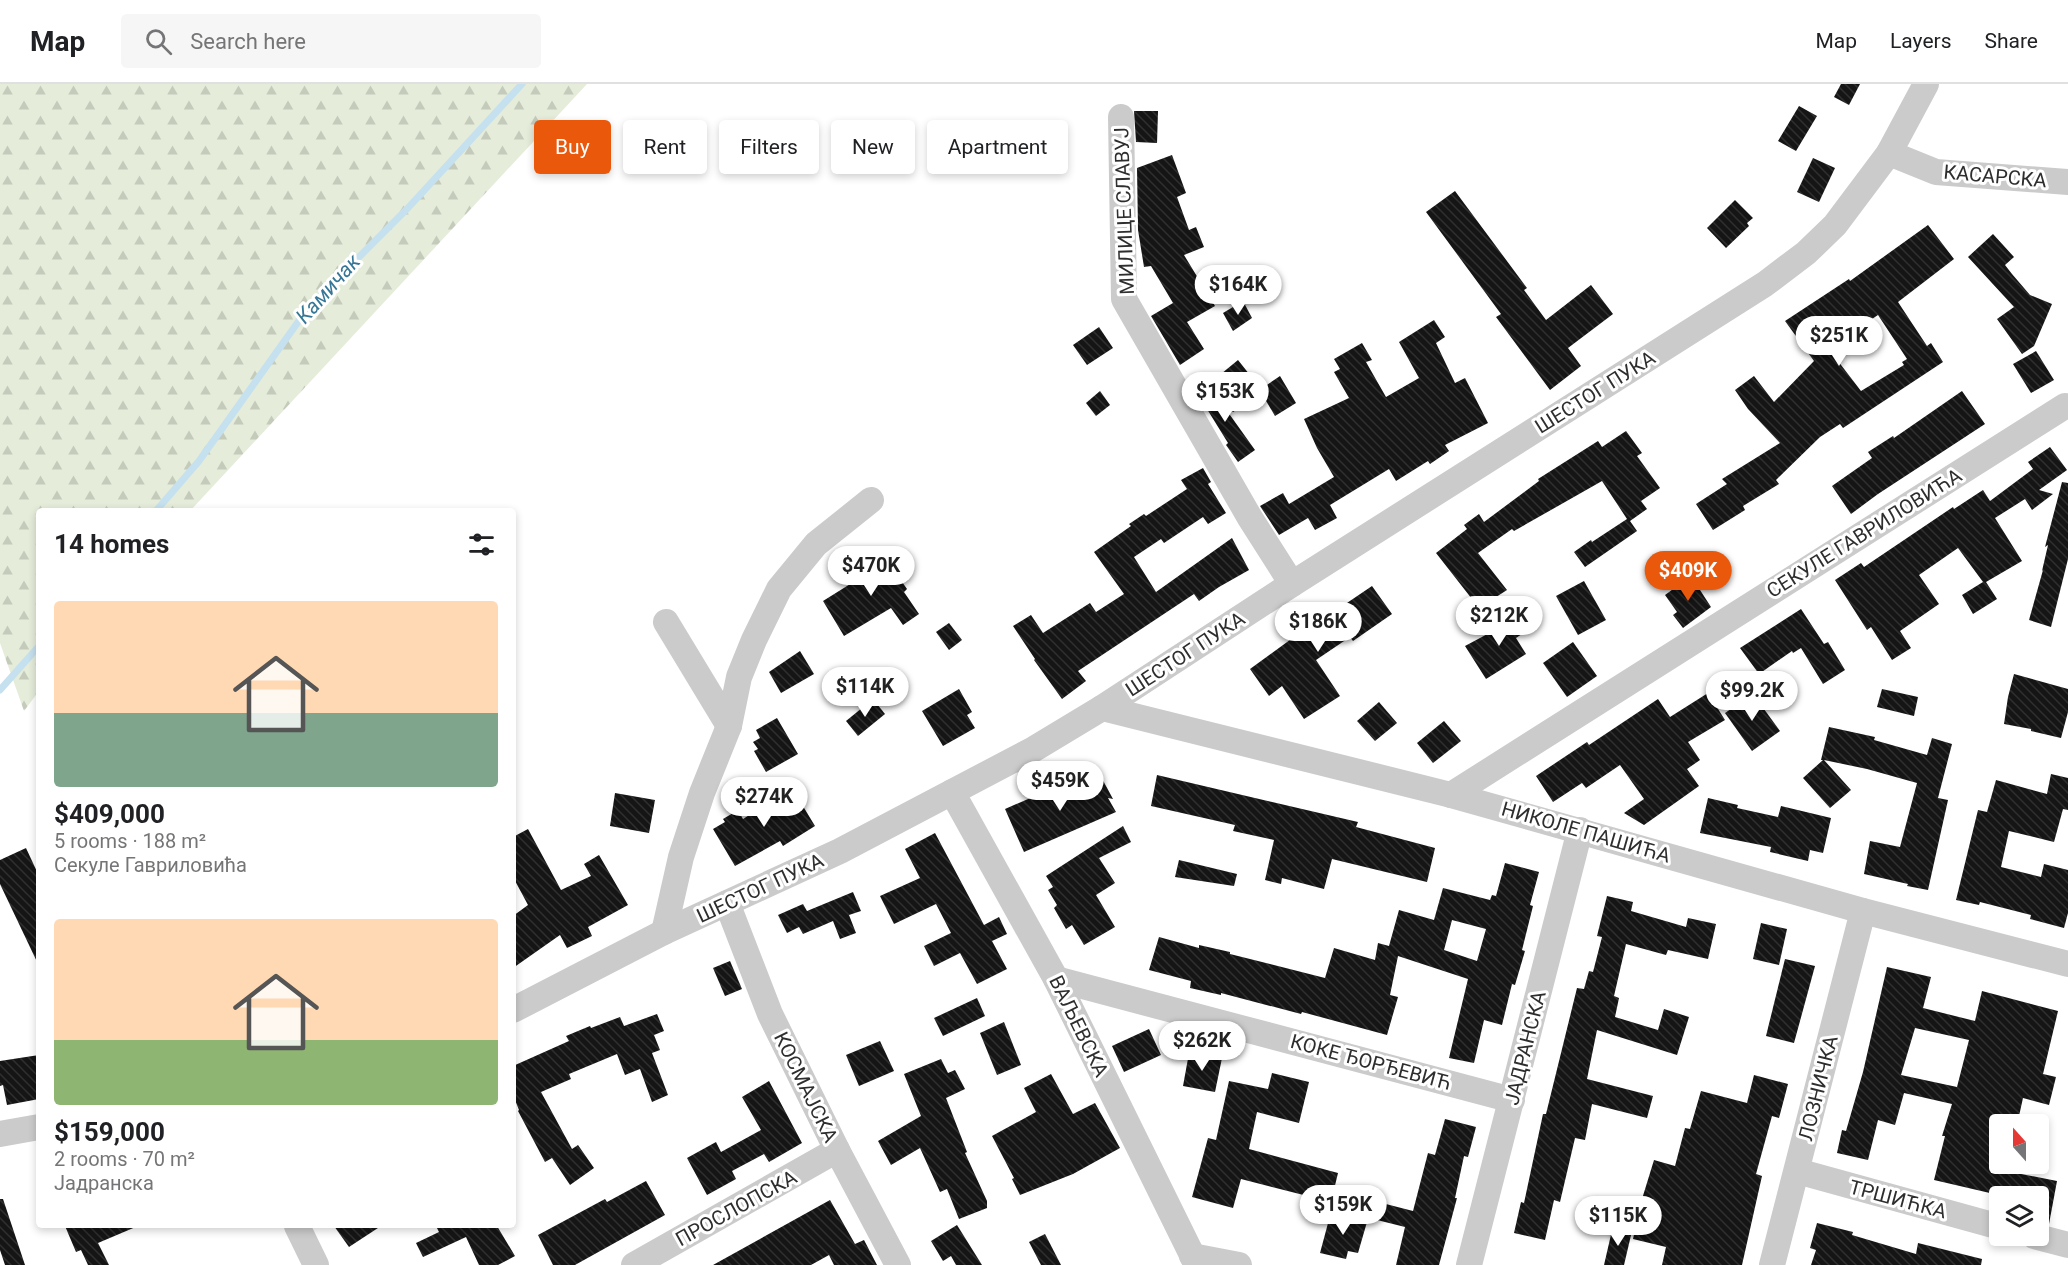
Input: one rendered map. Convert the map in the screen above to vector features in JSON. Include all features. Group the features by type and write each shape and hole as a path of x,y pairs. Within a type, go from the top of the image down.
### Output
{"street":[{"name":"ШЕСТОГ ПУКА","path":"516,1008 664,932 840,851 1034,749 1102,708 1292,584 1765,284 1806,253 1835,225 1889,153 1926,84"},
{"name":"МИЛИЦЕ СЛАВУЈ","path":"1121,117 1124,299 1250,518 1292,584"},
{"name":"КАСАРСКА","path":"1889,153 1936,172 2068,182"},
{"name":"СЕКУЛЕ ГАВРИЛОВИЋА","path":"1451,795 2065,406"},
{"path":"664,932 681,857 702,793 729,726 739,677 754,639 779,589 816,544 871,500"},
{"path":"666,622 729,726"},
{"name":"НИКОЛЕ ПАШИЋА","path":"1102,708 1451,795 1863,911 2068,964"},
{"name":"ВАЉЕВСКА","path":"952,792 1056,979 1194,1260"},
{"name":"ЈАДРАНСКА","path":"1468,1265 1580,830"},
{"name":"КОСМАЈСКА","path":"727,903 770,1014 837,1150 898,1265"},
{"name":"ЛОЗНИЧКА","path":"1772,1265 1863,911"},
{"name":"КОКЕ ЂОРЂЕВИЋ","path":"1056,979 1512,1100"},
{"path":"0,1134 36,1128"},
{"name":"ПРОСЛОПСКА","path":"634,1265 837,1150"},
{"name":"ТРШИЋКА","path":"1797,1171 1989,1224"},
{"path":"298,1228 316,1265"},
{"path":"2049,1240 2068,1245"},
{"path":"1194,1260 1239,1265"}],"green space":[{"path":"0,84 587,84 554,120 534,120 534,141 193,508 36,508 36,695 24,711 0,643"}],"building":[{"path":"1841,84 1860,84 1849,105 1834,97"},
{"path":"1799,106 1817,116 1796,151 1778,141"},
{"path":"1134,111 1158,111 1157,143 1136,142"},
{"path":"1172,155 1186,193 1177,197 1189,230 1196,227 1204,247 1184,255 1215,306 1187,322 1204,349 1180,365 1151,316 1173,303 1151,266 1144,267 1138,230 1137,168"},
{"path":"1813,158 1835,168 1819,202 1797,192"},
{"path":"1455,191 1527,288 1524,290 1546,320 1591,285 1613,314 1568,348 1581,366 1550,390 1496,317 1501,314 1426,212"},
{"path":"1735,200 1753,218 1747,223 1749,226 1726,248 1707,228"},
{"path":"1928,225 1954,259 1898,302 1927,346 1931,343 1943,362 1843,428 1840,424 1820,437 1776,480 1779,484 1743,506 1745,510 1713,530 1696,504 1727,484 1722,479 1780,443 1748,409 1735,390 1754,376 1774,402 1814,361 1785,321 1849,279 1850,281","holes":["1878,315 1907,359 1902,362 1904,365 1861,391 1828,348"]},
{"path":"1993,234 2014,257 2005,265 2012,274 2030,295 2052,304 2034,346 2022,354 1997,319 2014,307 1968,257"},
{"path":"1243,301 1252,318 1233,331 1223,313"},
{"path":"1434,320 1445,337 1436,343 1455,383 1465,378 1488,423 1445,445 1449,451 1430,464 1428,461 1396,481 1389,469 1330,505 1337,518 1315,530 1308,518 1279,535 1260,506 1283,493 1289,504 1334,477 1304,419 1349,398 1334,372 1340,369 1334,359 1362,343 1372,360 1366,362 1386,397 1419,378 1399,342"},
{"path":"1099,327 1113,348 1087,365 1073,345"},
{"path":"2036,351 2054,380 2031,393 2013,364"},
{"path":"1238,360 1261,389 1280,376 1296,403 1275,416 1262,394 1233,412 1210,383"},
{"path":"1205,380 1255,450 1238,462 1194,388"},
{"path":"1100,391 1110,405 1096,416 1086,403"},
{"path":"1962,391 1985,424 1851,514 1832,486 1872,458 1868,452 1893,436 1894,438"},
{"path":"1626,431 1642,453 1637,456 1660,488 1641,501 1647,509 1630,521 1637,531 1585,567 1574,552 1627,519 1602,481 1514,531 1512,529 1478,553 1507,590 1479,608 1436,553 1467,529 1464,525 1479,514 1484,522 1539,481 1538,479 1598,441 1602,447"},
{"path":"2050,447 2067,470 2039,490 2053,494 2032,510 2025,499 1995,518 2022,561 1986,582 1997,599 1973,614 1962,595 1983,582 1958,548 1919,575 1939,604 1900,631 1911,648 1892,660 1871,627 1867,630 1835,580 1861,563 1864,567 1953,507 1954,509 1983,490 1990,501 2033,469 2028,462"},
{"path":"1203,468 1211,482 1208,484 1226,513 1208,524 1203,517 1164,543 1161,539 1134,557 1156,592 1232,538 1249,570 1199,601 1194,594 1078,671 1086,681 1062,699 1013,626 1031,615 1043,633 1090,603 1096,612 1124,594 1094,552 1131,526 1129,524 1144,514 1146,516 1187,489 1181,480"},
{"path":"2062,482 2068,483 2068,559 2051,627 2029,620 2043,570 2048,545 2045,547"},
{"path":"881,552 907,589 904,592 919,614 903,625 891,608 844,636 823,601 863,576 858,568"},
{"path":"1691,576 1711,607 1683,628 1673,615 1677,612 1665,595"},
{"path":"1584,581 1606,620 1578,635 1556,596"},
{"path":"1372,586 1392,614 1353,641 1350,637 1316,660 1340,696 1304,719 1282,686 1269,696 1250,669 1309,626 1310,628"},
{"path":"1801,609 1824,644 1828,642 1845,670 1823,684 1801,648 1793,653 1792,651 1759,674 1740,648"},
{"path":"1523,615 1531,628 1516,638 1526,654 1486,679 1465,646"},
{"path":"949,623 962,640 949,650 936,632"},
{"path":"1573,642 1597,676 1567,697 1543,663"},
{"path":"800,651 814,674 781,693 769,672"},
{"path":"2014,674 2068,689 2068,712 2061,738 2004,724"},
{"path":"959,689 972,712 967,715 975,728 943,746 922,711"},
{"path":"1882,689 1918,697 1914,716 1877,707"},
{"path":"1708,693 1725,720 1688,742 1700,760 1687,769 1699,786 1644,825 1624,813 1644,799 1620,765 1586,788 1582,783 1553,802 1536,776 1587,742 1589,745 1658,699 1670,717"},
{"path":"1753,694 1780,731 1752,751 1725,713"},
{"path":"873,699 885,714 858,736 846,721"},
{"path":"1379,702 1397,723 1375,741 1357,721"},
{"path":"777,718 798,754 766,772 754,751 758,749 753,742 760,738 756,730"},
{"path":"1444,721 1461,741 1433,763 1417,743"},
{"path":"1829,727 1875,737 1874,740 1927,755 1932,738 1952,744 1938,798 1948,800 1928,890 1864,874 1870,841 1900,847 1917,783 1824,760 1851,790 1830,808 1803,778 1823,760 1821,760"},
{"path":"1099,773 1113,799 1108,798 1116,812 1024,852 1005,809 1035,796 1036,800 1062,786 1065,792"},
{"path":"2051,774 2068,778 2068,810 2063,809 2054,842 2009,831 2001,867 2041,877 2044,864 2068,870 2068,913 2064,928 2030,919 2031,915 1980,902 1979,905 1956,900 1978,810 1987,812 1996,780 2047,794"},
{"path":"1157,775 1358,822 1356,827 1435,848 1427,882 1332,859 1324,889 1282,878 1281,884 1265,880 1274,840 1233,831 1235,825 1151,806"},
{"path":"792,788 815,826 783,846 780,841 735,866 713,829 725,822 723,819 738,810 743,819"},
{"path":"615,793 655,800 649,833 610,826"},
{"path":"1708,798 1738,805 1737,808 1778,817 1781,806 1831,818 1823,853 1810,850 1808,861 1770,852 1771,847 1700,833"},
{"path":"1123,826 1131,842 1099,858 1115,883 1096,895 1115,927 1084,945 1072,925 1066,929 1054,908 1057,905 1048,890 1053,887 1046,876"},
{"path":"528,829 561,890 591,876 584,864 599,855 628,905 588,927 592,936 567,948 560,935 516,966 516,914 528,905 516,883 516,835"},
{"path":"935,833 984,925 999,917 1007,934 992,941 1007,969 977,984 960,953 934,966 924,946 951,933 936,904 894,924 880,896 920,878 905,849"},
{"path":"26,848 36,870 36,960 0,884 0,860"},
{"path":"1179,860 1237,874 1234,886 1175,877"},
{"path":"1505,863 1539,872 1522,950 1525,951 1515,985 1512,984 1502,1025 1484,1020 1474,1063 1449,1058 1468,979 1398,956 1390,995 1398,997 1387,1035 1302,1012 1301,1014 1221,993 1221,995 1190,988 1191,981 1149,970 1159,937 1199,948 1199,945 1230,952 1230,954 1325,978 1334,948 1375,960 1378,943 1389,946 1399,910 1434,920 1443,888 1490,900 1492,895 1496,896","holes":["1452,920 1486,929 1477,961 1444,950"]},
{"path":"853,892 861,911 849,915 856,933 840,939 833,921 803,934 799,927 787,933 778,915 803,904 807,911"},
{"path":"1607,896 1633,902 1631,911 1686,927 1688,918 1716,924 1708,959 1668,950 1666,955 1626,944 1614,996 1619,998 1615,1017 1658,1030 1664,1009 1689,1017 1677,1055 1597,1030 1587,1079 1653,1096 1647,1118 1592,1104 1585,1140 1575,1138 1560,1202 1554,1200 1545,1240 1514,1233 1521,1202 1524,1203 1543,1114 1546,1114 1577,988 1584,989 1589,971 1593,972 1602,937 1597,936"},
{"path":"1761,923 1787,929 1779,965 1753,959"},
{"path":"1785,959 1815,966 1794,1043 1766,1036"},
{"path":"730,961 742,989 725,996 713,968"},
{"path":"1887,967 1931,977 1923,1008 1975,1021 1982,991 2058,1011 2043,1074 2056,1077 2049,1105 2023,1098 2019,1114 1989,1114 1989,1174 2021,1174 2057,1181 2049,1224 2049,1186 1989,1186 1989,1193 1934,1180 1945,1136 1942,1136 1952,1104 1904,1093 1895,1125 1878,1120 1868,1160 1837,1153 1842,1130 1846,1131 1863,1072","holes":["1915,1028 1969,1040 1957,1087 1901,1075"]},
{"path":"977,998 985,1016 943,1036 934,1018"},
{"path":"657,1014 664,1031 654,1035 660,1050 652,1053 668,1095 652,1102 640,1069 625,1075 617,1054 569,1074 571,1079 541,1092 572,1149 578,1145 594,1168 570,1185 552,1158 545,1162 518,1111 516,1065 569,1041 566,1036 590,1026 591,1028 620,1017 624,1026"},
{"path":"1004,1022 1021,1065 997,1075 980,1033"},
{"path":"1149,1029 1161,1055 1124,1072 1112,1046"},
{"path":"880,1041 894,1071 859,1086 846,1055"},
{"path":"1189,1053 1222,1058 1215,1092 1183,1086"},
{"path":"36,1055 36,1100 7,1105 3,1085 0,1086 0,1061"},
{"path":"941,1059 948,1073 955,1070 965,1089 946,1098 967,1152 965,1153 987,1201 987,1208 959,1219 947,1189 940,1192 920,1148 891,1165 878,1141 921,1116 904,1074"},
{"path":"1272,1073 1309,1082 1299,1123 1257,1112 1249,1149 1338,1173 1331,1202 1241,1179 1233,1208 1192,1197 1208,1138 1216,1140 1229,1081 1268,1089"},
{"path":"1051,1074 1073,1114 1095,1103 1120,1148 1073,1174 1020,1195 1012,1179 1014,1178 992,1136 1036,1112 1024,1088"},
{"path":"1754,1075 1788,1084 1779,1118 1772,1116 1756,1174 1762,1176 1742,1265 1662,1265 1666,1247 1633,1239 1654,1160 1675,1166 1685,1128 1690,1129 1701,1091 1747,1103"},
{"path":"769,1081 802,1143 769,1162 764,1154 732,1171 736,1179 707,1195 687,1158 716,1142 721,1152 761,1130 742,1097"},
{"path":"1445,1119 1476,1127 1468,1157 1464,1156 1455,1198 1457,1198 1439,1265 1396,1265 1405,1227 1377,1220 1382,1203 1413,1211 1428,1153 1435,1155"},
{"path":"646,1181 665,1215 575,1265 553,1265 538,1235 605,1199 607,1202"},
{"path":"0,1199 3,1199 25,1265 5,1265 0,1250"},
{"path":"830,1200 855,1244 864,1240 877,1265 834,1265 829,1255 811,1265 713,1265"},
{"path":"1331,1212 1367,1222 1358,1253 1348,1251 1346,1259 1320,1253"},
{"path":"1817,1223 1853,1232 1852,1235 1916,1254 1918,1243 1982,1259 1981,1265 1811,1265 1816,1250 1810,1248"},
{"path":"957,1225 982,1265 956,1265 951,1256 943,1261 931,1241"},
{"path":"1613,1226 1632,1231 1624,1265 1604,1265"},
{"path":"66,1228 133,1228 98,1243 109,1265 88,1265 81,1250 76,1252"},
{"path":"335,1228 378,1228 349,1247"},
{"path":"437,1228 498,1228 515,1256 498,1265 479,1265 466,1237 423,1257 416,1243 439,1232"},
{"path":"1045,1234 1061,1265 1041,1265 1029,1242"}],"waterway":[{"name":"Камичак","path":"158,508 199,461 308,308 407,209 522,84"},
{"name":"Камичак","path":"0,690 36,649"}]}
